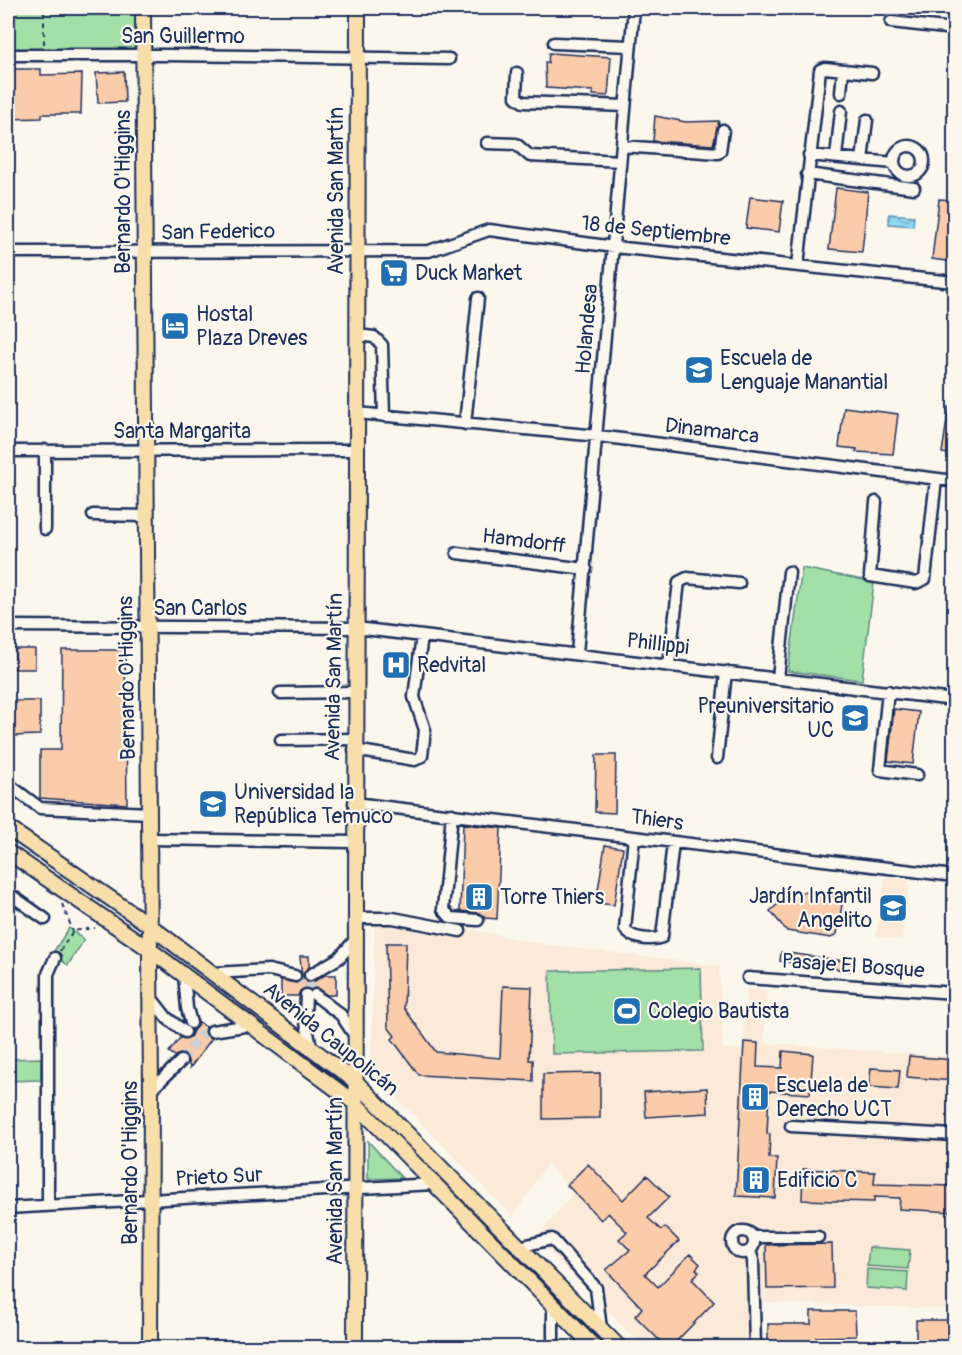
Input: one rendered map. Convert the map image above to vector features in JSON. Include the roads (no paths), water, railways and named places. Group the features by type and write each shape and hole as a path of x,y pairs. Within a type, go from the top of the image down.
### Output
{"main road":[{"name":"Bernardo O'Higgins","path":"143,8 150,813 149,995 152,1090 150,1347"},
{"name":"Avenida San Martín","path":"356,1347 354,803 358,8"},
{"name":"Avenida Caupolicán","path":"8,828 149,925 356,1082 620,1347"},
{"name":"Avenida Caupolicán","path":"8,852 149,949 356,1104 595,1347"}],"street":[{"name":"Holandesa","path":"578,653 634,8"},
{"path":"891,22 954,28"},
{"path":"555,43 630,46"},
{"name":"San Guillermo","path":"8,55 449,59"},
{"path":"798,266 820,70 872,73"},
{"path":"841,93 843,70"},
{"path":"517,73 516,97 523,102 625,106"},
{"path":"836,158 841,111"},
{"path":"862,160 867,120"},
{"path":"622,146 714,153 720,151 723,130"},
{"path":"487,143 516,144 530,156 620,161"},
{"path":"809,155 894,163"},
{"path":"807,174 914,188"},
{"name":"18 de Septiembre","path":"357,249 429,251 489,230 614,247 954,282"},
{"name":"San Federico","path":"8,252 357,249"},
{"path":"465,424 478,298"},
{"path":"357,335 374,337 382,345 384,416"},
{"name":"Dinamarca","path":"357,413 598,436 954,481"},
{"path":"45,450 45,529"},
{"name":"Santa Margarita","path":"8,451 357,450"},
{"path":"876,502 870,576 916,583 922,581 925,579 936,479"},
{"path":"93,515 146,516"},
{"name":"Hamdorff","path":"457,553 586,569"},
{"path":"778,678 789,572"},
{"path":"669,665 679,582 687,578 739,582"},
{"name":"San Carlos","path":"8,626 356,628"},
{"name":"Phillippi","path":"356,628 954,699"},
{"path":"281,740 355,744 415,760 422,756 424,730 414,697 422,636"},
{"path":"717,758 726,672"},
{"path":"280,693 355,692"},
{"path":"888,692 879,770 917,775"},
{"path":"10,790 40,808 150,813"},
{"name":"Thiers","path":"354,803 954,876"},
{"path":"452,814 443,909 451,918 478,920"},
{"path":"634,837 625,929 632,936 657,939 662,936 673,843"},
{"path":"149,839 354,842"},
{"path":"8,893 45,919"},
{"path":"355,918 393,918 460,931"},
{"path":"310,975 339,958 355,940"},
{"path":"48,1206 48,974 55,958"},
{"path":"214,973 269,970 295,976"},
{"path":"149,995 167,1018 188,1028 184,975"},
{"name":"Pasaje El Bosque","path":"748,978 954,993"},
{"path":"311,1047 305,1018 310,995 341,1015 356,1039"},
{"path":"212,1031 251,1025"},
{"path":"152,1090 181,1061"},
{"path":"791,1126 954,1135"},
{"name":"Prieto Sur","path":"8,1208 433,1184"},
{"path":"754,1237 754,1246 750,1251 743,1253 735,1250 733,1237 743,1230 754,1237 818,1237"},
{"path":"519,1247 552,1239 596,1288 601,1329"},
{"path":"750,1251 753,1260 755,1347"},
{"path":"554,1305 554,1347"}],"water":[{"path":"889,214 914,216 913,226 889,224"}],"tunnel":[{"path":"295,976 306,980 315,995"},
{"path":"181,1061 202,1034 212,1031"}],"place":[{"name":"Duck Market","path":"394,273"},
{"name":"Hostal Plaza Dreves","path":"175,326"},
{"name":"Escuela de Lenguaje Manantial","path":"699,370"},
{"name":"Redvital","path":"396,665"},
{"name":"Preuniversitario UC","path":"855,718"},
{"name":"Universidad la República Temuco","path":"213,804"},
{"name":"Torre Thiers","path":"479,897"},
{"name":"Jardín Infantil Angelito","path":"893,908"},
{"name":"Colegio Bautista","path":"627,1011"},
{"name":"Escuela de Derecho UCT","path":"755,1097"},
{"name":"Edificio C","path":"756,1180"}]}
